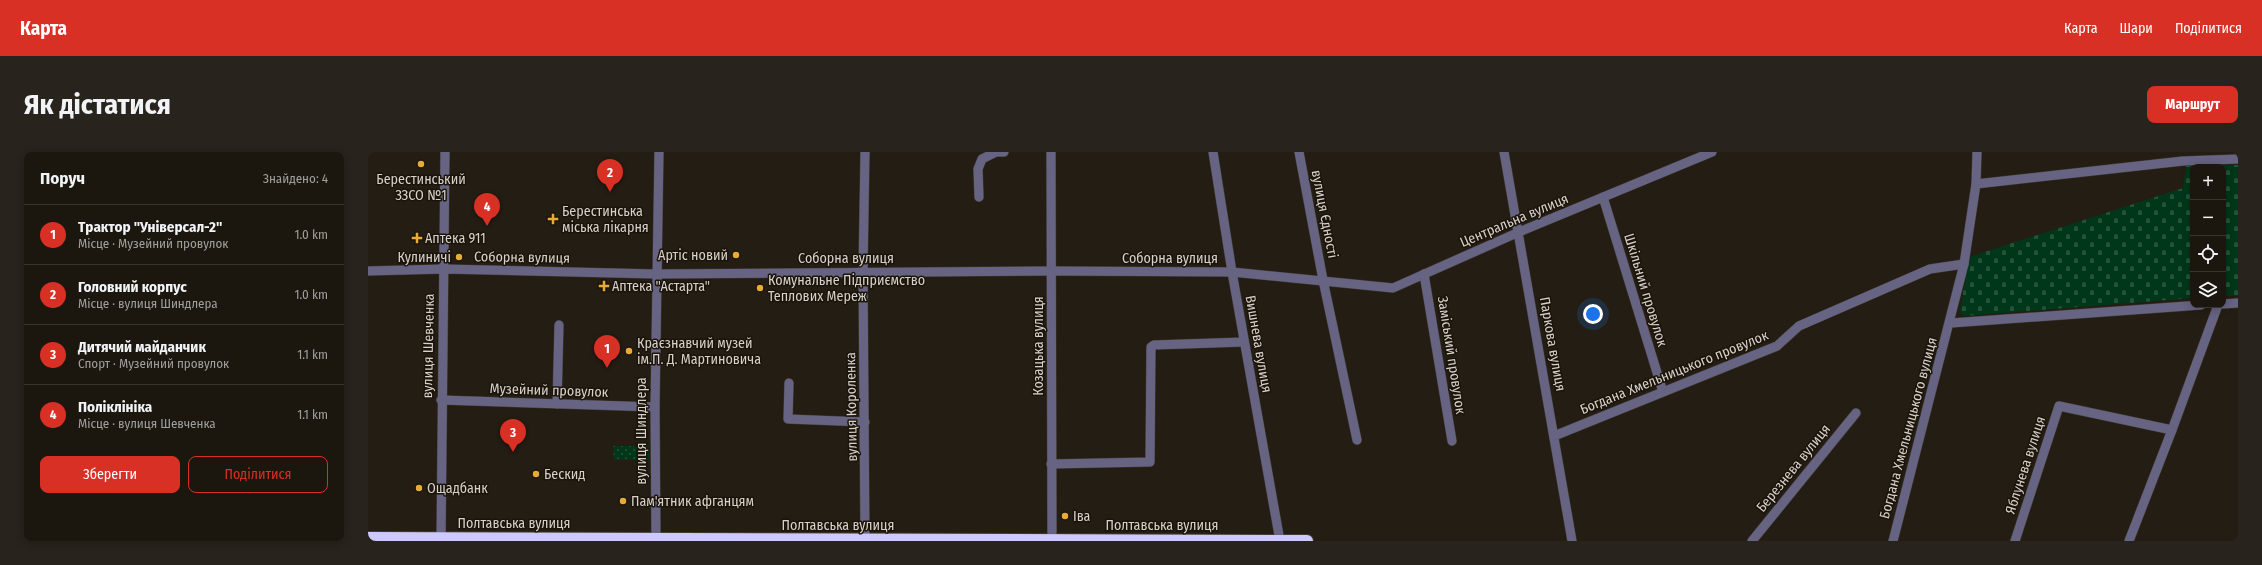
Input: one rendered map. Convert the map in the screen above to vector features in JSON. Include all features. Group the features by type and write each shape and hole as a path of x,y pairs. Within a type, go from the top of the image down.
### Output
{"highway":[{"name":"Полтавська вулиця","path":"368,538 865,541 1307,541"}],"street":[{"name":"вулиця Шевченка","path":"441,539 445,152"},
{"name":"вулиця Шиндлера","path":"656,540 656,274 659,152"},
{"name":"вулиця Короленка","path":"865,152 863,272 865,541"},
{"path":"979,197 978,169 982,159 996,152 1004,152"},
{"name":"Козацька вулиця","path":"1051,152 1052,540"},
{"name":"Вишнева вулиця","path":"1213,152 1244,342 1280,540"},
{"name":"вулиця Єдності","path":"1299,152 1357,440"},
{"name":"Паркова вулиця","path":"1504,152 1572,541"},
{"name":"Центральна вулиця","path":"1324,282 1393,288 1519,232 1712,152"},
{"name":"Богдана Хмельницького вулиця","path":"1893,541 1951,323 1964,264 1976,184 1977,152"},
{"path":"1976,184 2184,161 2238,159"},
{"name":"Шкільний провулок","path":"1603,197 1663,392"},
{"name":"Богдана Хмельницького провулок","path":"1554,436 1777,346 1800,326 1930,269 1964,264"},
{"name":"Соборна вулиця","path":"368,271 444,269 656,274 1052,271 1232,272 1324,282"},
{"name":"Заміський провулок","path":"1424,274 1452,441"},
{"path":"2226,304 2238,303"},
{"path":"1951,323 2190,306"},
{"path":"2129,541 2217,308"},
{"path":"557,404 559,325"},
{"path":"1051,464 1150,462 1151,347 1154,345 1244,342"},
{"path":"789,383 788,419 865,422"},
{"name":"Музейний провулок","path":"442,400 655,407"},
{"name":"Яблунева вулиця","path":"2015,541 2059,406 2172,430"},
{"name":"Березнева вулиця","path":"1752,541 1856,413"}],"green space":[{"path":"2226,165 2238,165 2238,295 2226,296 2226,200"},
{"path":"2186,166 2190,166 2190,298 1964,316 1960,311 1969,257 2183,188"},
{"path":"613,446 649,446 649,460 614,460"}],"place":[{"name":"Берестинський ЗЗСО №1","path":"421,164"},
{"name":"Головний корпус","path":"610,192"},
{"name":"Берестинська міська лікарня","path":"553,219"},
{"name":"Поліклініка","path":"487,226"},
{"name":"Аптека 911","path":"417,238"},
{"name":"Артіс новий","path":"736,255"},
{"name":"Кулиничі","path":"459,257"},
{"name":"Аптека \"Астарта\"","path":"604,286"},
{"name":"Комунальне Підприємство Теплових Мереж","path":"760,288"},
{"name":"Краєзнавчий музей ім.П. Д. Мартиновича","path":"629,351"},
{"name":"Трактор \"Універсал-2\"","path":"607,368"},
{"name":"Дитячий майданчик","path":"513,452"},
{"name":"Бескид","path":"536,474"},
{"name":"Ощадбанк","path":"419,488"},
{"name":"Пам'ятник афганцям","path":"623,501"},
{"name":"Іва","path":"1065,516"}]}
